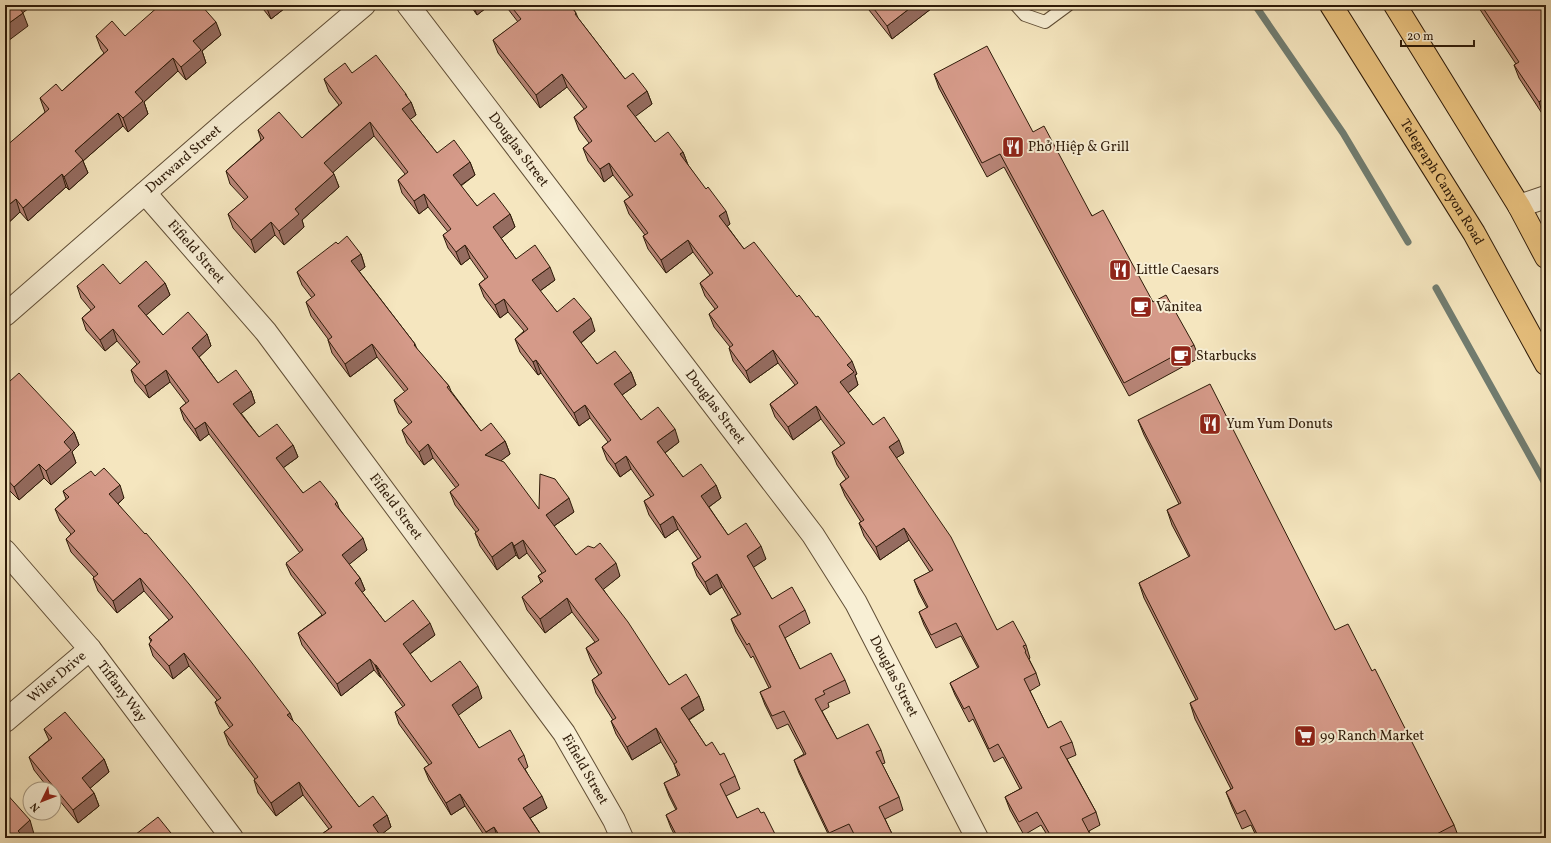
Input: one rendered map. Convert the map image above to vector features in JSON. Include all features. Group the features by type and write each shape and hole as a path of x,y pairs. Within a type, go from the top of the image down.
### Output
{"main road":[{"name":"Telegraph Canyon Road","path":"1331,5 1474,233 1546,364"},
{"path":"1395,5 1519,206 1546,257"}],"street":[{"name":"Durward Street","path":"5,315 233,116 364,5"},
{"name":"Douglas Street","path":"408,5 813,535 856,603 978,838"},
{"name":"Fifield Street","path":"145,193 266,332 564,733 614,820 622,838"},
{"path":"1519,206 1546,197"},
{"name":"Tiffany Way","path":"5,551 90,649 232,838"},
{"name":"Wiler Drive","path":"5,721 90,649"}],"lane":[{"path":"1016,5 1025,15 1045,22 1068,5"}],"building":[{"path":"5,5 17,5 23,13 5,26"},
{"path":"160,5 201,5 216,22 193,41 201,50 181,67 173,58 135,92 143,101 123,118 118,113 75,151 83,160 64,177 62,174 23,208 16,199 5,208 5,147 49,109 40,98 56,84 62,91 108,50 96,36 112,21 125,36"},
{"path":"510,5 570,5 576,13 575,14 625,79 633,73 647,91 627,106 655,142 668,132 683,152 680,154 706,189 708,187 726,211 719,216 744,249 754,242 797,297 799,295 816,317 818,316 852,361 847,365 854,372 840,382 873,425 884,417 899,440 889,447 951,537 997,630 1013,621 1026,645 1023,646 1026,651 1025,652 1036,673 1024,679 1048,728 1061,721 1072,742 1060,747 1096,812 1082,819 1092,838 1052,838 1037,812 1019,822 1005,797 1022,788 998,744 989,749 969,706 964,709 950,683 979,667 956,623 931,635 919,612 928,607 914,580 933,570 904,528 876,547 859,523 864,520 840,484 849,477 832,452 845,443 816,406 788,427 770,404 798,383 773,350 746,371 729,348 733,345 709,314 718,307 700,283 713,273 688,240 661,260 643,236 648,233 624,201 633,195 609,163 600,169 583,148 592,141 574,117 587,107 562,74 536,95 493,40 521,19"},
{"path":"871,5 914,5 887,26"},
{"path":"1481,5 1546,5 1546,102 1544,98 1539,102 1514,65 1519,62"},
{"path":"987,46 1033,132 1044,126 1092,216 1103,210 1153,302 1166,295 1194,345 1124,383 1000,154 982,163 934,74"},
{"path":"376,55 411,102 402,109 437,153 454,140 470,162 453,175 477,206 494,193 510,214 493,227 516,259 535,245 550,267 532,280 557,312 574,298 591,318 573,332 597,364 615,351 631,372 614,384 641,420 658,407 675,429 657,442 683,477 701,464 716,485 701,496 728,535 746,523 761,546 747,556 772,599 792,587 805,610 779,626 800,669 831,653 845,680 823,691 825,694 815,699 837,739 868,724 881,750 876,752 899,797 879,807 894,838 856,838 849,824 829,833 794,760 806,754 784,711 772,716 760,692 771,687 749,643 747,645 731,619 741,614 717,574 705,582 692,563 701,557 673,516 660,525 644,501 654,495 626,456 615,464 602,447 611,440 585,405 574,413 536,360 533,362 515,339 528,329 504,299 495,305 479,284 488,277 465,245 456,252 443,235 451,229 424,194 414,201 398,180 408,172 370,122 324,163 334,174 295,209 299,214 279,231 271,222 251,240 228,214 248,197 226,171 264,138 258,130 279,112 302,138 342,103 324,79 345,63 352,73"},
{"path":"347,236 361,254 351,261 415,344 414,345 449,386 447,387 481,431 491,423 505,441 485,455 504,462 539,509 540,474 555,479 569,498 546,515 576,555 588,546 594,548 600,543 616,563 595,579 628,622 669,685 686,674 699,696 681,708 706,746 712,742 720,755 724,753 735,776 720,784 737,818 758,808 761,813 764,812 777,838 693,838 690,833 678,838 666,815 677,809 664,783 680,775 674,764 677,762 656,728 627,747 611,721 616,718 592,680 602,673 586,648 599,640 567,598 540,619 522,597 543,581 538,576 546,571 523,540 514,546 512,542 492,557 475,533 479,530 450,492 459,485 428,444 419,452 402,430 412,422 394,400 408,389 372,344 345,364 328,340 332,337 306,302 315,295 297,272 336,242 338,244"},
{"path":"146,261 165,283 138,306 163,335 188,312 207,334 192,348 218,383 236,370 251,391 233,404 259,437 277,424 293,445 276,458 303,493 320,481 337,502 335,504 363,538 342,555 360,578 355,583 385,622 413,600 430,623 403,644 431,682 460,661 478,686 452,705 479,748 510,730 524,755 518,759 542,796 523,808 543,838 501,838 494,827 486,832 460,794 446,803 424,768 432,763 395,712 405,705 376,665 370,659 337,684 298,633 326,613 286,563 303,550 205,422 195,429 180,408 189,401 166,370 145,386 131,370 140,362 113,329 100,340 82,318 95,307 77,286 103,264 120,284"},
{"path":"19,373 74,432 64,442 71,450 46,471 39,464 14,487 5,477 5,456 7,454 5,451 5,375 10,381"},
{"path":"1210,384 1335,630 1348,624 1372,671 1375,669 1454,825 1429,838 1259,838 1245,810 1237,814 1226,792 1233,788 1190,703 1198,699 1139,583 1190,556 1167,510 1181,503 1138,420"},
{"path":"104,468 120,485 109,494 145,534 146,533 249,659 290,713 287,715 299,727 359,807 373,796 387,815 373,825 382,838 320,838 319,836 332,827 299,782 271,803 254,780 258,777 224,732 233,725 215,702 221,698 184,653 169,666 149,644 152,640 149,637 173,617 140,578 113,601 93,578 98,574 66,539 75,531 55,509 69,497 63,491 91,471 95,476"},
{"path":"65,712 104,759 82,778 94,793 73,810 62,797 62,781 49,781 29,757 52,738 44,729"},
{"path":"5,792 22,811 22,821 29,821 18,831 25,838 5,838"},
{"path":"158,817 175,838 131,838"}],"waterway":[{"path":"1255,5 1343,133 1408,242"},
{"path":"1436,288 1546,485"}],"place":[{"name":"Phở Hiệp & Grill","path":"1013,147"},
{"name":"Little Caesars","path":"1120,270"},
{"name":"Vanitea","path":"1141,307"},
{"name":"Starbucks","path":"1181,356"},
{"name":"Yum Yum Donuts","path":"1210,424"},
{"name":"99 Ranch Market","path":"1305,736"}]}
